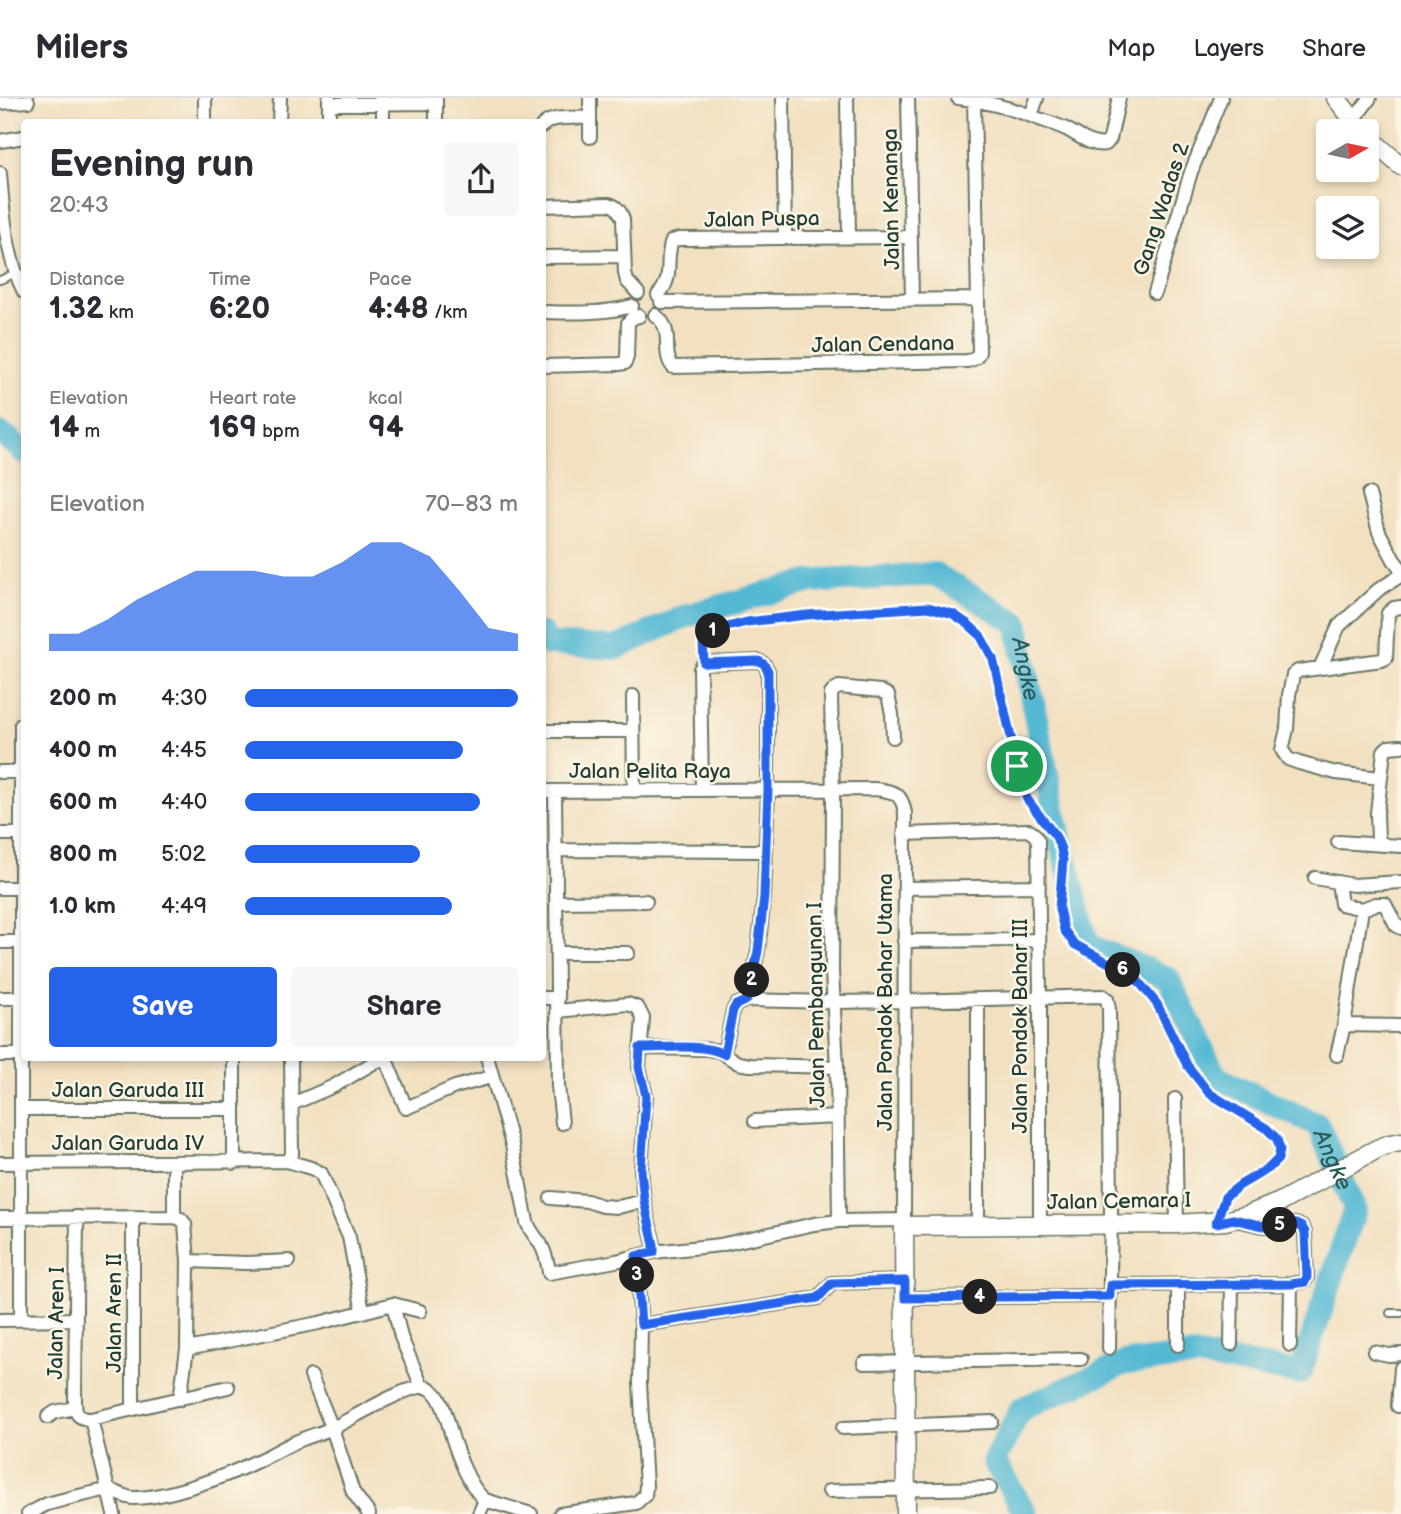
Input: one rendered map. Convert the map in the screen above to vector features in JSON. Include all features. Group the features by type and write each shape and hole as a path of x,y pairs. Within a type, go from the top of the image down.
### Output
{"street":[{"path":"205,98 205,119"},
{"path":"279,119 280,98"},
{"path":"590,98 590,137"},
{"path":"783,98 785,237"},
{"path":"847,98 849,237"},
{"name":"Jalan Kenanga","path":"908,98 912,299"},
{"path":"1031,116 1037,98"},
{"path":"967,99 1031,116 1067,129 1100,146 1110,139 1119,98"},
{"name":"Gang Wadas 2","path":"1154,293 1191,172 1221,98"},
{"path":"1336,98 1352,119"},
{"path":"1360,119 1370,98"},
{"name":"Jalan Cendana","path":"656,315 666,327 669,361 673,367 967,361 977,357 978,299 967,99"},
{"path":"329,119 329,101 436,101 436,119"},
{"path":"383,101 383,119"},
{"path":"0,103 28,102"},
{"path":"546,122 590,118"},
{"path":"0,141 21,138"},
{"path":"1379,147 1401,166"},
{"path":"0,173 1,208 21,285"},
{"path":"546,206 614,206 623,219 627,281 638,293"},
{"name":"Jalan Puspa","path":"659,298 668,280 669,248 672,241 679,239 911,237"},
{"path":"546,257 624,256"},
{"path":"546,366 625,363 628,357 628,323 636,311 633,301 638,293 648,290 659,298 978,299"},
{"path":"546,312 636,311 650,318 660,309 659,298"},
{"path":"1322,668 1339,626 1378,590 1397,578 1401,570 1379,532 1369,494"},
{"path":"1380,778 1336,773 1299,763 1288,759 1282,750 1293,675 1298,671 1386,658 1388,613 1401,607"},
{"path":"702,790 700,669 704,663 759,661 768,671 768,790 764,897 758,951 747,1000"},
{"name":"Jalan Pembangunan I","path":"839,1221 837,1067 832,971 831,694 839,687 880,691 888,695 893,737"},
{"path":"633,696 634,791"},
{"path":"546,731 633,732"},
{"path":"1385,845 1378,840 1377,813 1384,751 1388,747 1401,746"},
{"path":"0,772 21,772"},
{"name":"Jalan Pelita Raya","path":"549,791 884,790"},
{"name":"Jalan Pondok Bahar Utama","path":"884,790 901,797 905,813 904,1223"},
{"path":"549,791 555,849 558,1086 562,1123"},
{"name":"Jalan Pondok Bahar III","path":"904,834 1028,830 1038,841 1040,1225"},
{"path":"0,834 21,834"},
{"path":"1338,842 1401,846"},
{"path":"555,849 764,851"},
{"path":"1315,878 1353,885 1401,882"},
{"path":"1338,882 1342,904 1362,909 1385,904 1396,925 1401,928"},
{"path":"905,888 1039,886"},
{"path":"0,888 21,888"},
{"path":"556,902 646,901"},
{"path":"1337,1055 1362,909"},
{"path":"904,942 1039,940"},
{"path":"0,942 21,942"},
{"path":"557,953 628,953"},
{"path":"724,1054 733,1010 736,1005 747,1000 834,1002 1103,996 1107,999 1110,1349"},
{"path":"0,998 21,998"},
{"path":"978,999 978,1225"},
{"path":"546,1000 558,1005 628,1004 638,1008 642,1018 639,1067 646,1096 641,1170 654,1252"},
{"path":"1344,1025 1401,1026"},
{"path":"546,1042 558,1040"},
{"path":"640,1048 699,1048 719,1051 738,1063 750,1065 837,1067"},
{"path":"0,1055 21,1055"},
{"path":"21,1320 23,1061"},
{"path":"234,1061 234,1163"},
{"path":"291,1061 292,1154 287,1161 321,1173 349,1237 363,1312"},
{"path":"292,1104 334,1086 376,1061"},
{"path":"382,1061 387,1062 406,1108 455,1087 492,1077 488,1061"},
{"name":"Jalan Cemara I","path":"492,1077 512,1145 527,1222 544,1252 549,1273 654,1252 720,1245 839,1221 1040,1225 1225,1221 1262,1209 1352,1161 1390,1144 1401,1142"},
{"path":"1175,1100 1177,1224"},
{"name":"Jalan Garuda III","path":"22,1109 234,1109"},
{"path":"755,1121 837,1117"},
{"name":"Jalan Garuda IV","path":"0,1163 287,1161"},
{"path":"174,1163 174,1217"},
{"path":"551,1198 587,1201 610,1207 644,1200"},
{"name":"Jalan Aren I","path":"77,1217 75,1408 78,1416 91,1419"},
{"name":"Jalan Aren II","path":"133,1217 133,1409"},
{"path":"0,1219 181,1219 185,1224 188,1261 187,1349 180,1399"},
{"path":"641,1325 818,1298 832,1283 905,1289 1110,1290 1178,1284 1305,1282 1305,1232 1302,1227 1296,1224 1264,1226 1225,1221"},
{"path":"904,1223 906,1514"},
{"path":"560,1514 636,1503 645,1495 640,1383 641,1325 636,1256"},
{"path":"188,1261 289,1261"},
{"path":"1178,1284 1178,1345"},
{"path":"1231,1344 1232,1284"},
{"path":"1290,1345 1291,1284"},
{"path":"393,1304 401,1337 422,1387"},
{"path":"187,1349 318,1323 393,1304 420,1311"},
{"path":"0,1320 76,1319"},
{"path":"1374,1352 1401,1354"},
{"path":"864,1363 1081,1359"},
{"path":"1398,1406 1401,1368"},
{"path":"311,1376 354,1492 369,1514"},
{"path":"114,1514 91,1419 228,1387"},
{"path":"28,1514 46,1505 108,1490 132,1499 174,1492 244,1467 332,1428 384,1401 422,1387 431,1389 445,1410 454,1442 472,1485 485,1500 531,1514"},
{"path":"48,1417 55,1412 75,1408"},
{"path":"843,1428 992,1422"},
{"path":"829,1491 990,1488"},
{"path":"479,1514 485,1500"}],"lane":[{"path":"0,280 16,273"},
{"path":"704,663 703,642 715,630 776,618 928,607 953,614 980,635 993,659 1027,799 1056,837 1061,849 1063,860 1059,909 1064,930 1074,944 1135,977 1157,1004 1187,1065 1209,1093 1266,1128 1277,1139 1280,1150 1278,1159 1225,1197 1225,1221"},
{"path":"1390,1313 1401,1313"}],"waterway":[{"name":"Angke","path":"0,432 21,450"},
{"name":"Angke","path":"546,641 548,644 616,648 686,616 808,582 935,574 1017,623 1059,835 1088,945 1168,978 1216,1077 1318,1125 1355,1209 1300,1373 1198,1356 1125,1363 1021,1409 994,1461 1026,1514"}],"route":[{"path":"928,607 953,614 980,635 993,659 1017,766 1027,799 1056,837 1061,849 1063,860 1059,909 1064,930 1074,944 1135,977 1157,1004 1187,1065 1209,1093 1266,1128 1277,1139 1280,1150 1278,1159 1225,1197 1216,1223 1233,1219 1264,1226 1296,1224 1302,1227 1305,1232 1305,1282 1110,1285 1110,1296 905,1298 905,1281 832,1283 818,1298 641,1325 636,1256 654,1252 654,1245 648,1224 641,1170 646,1096 639,1067 640,1048 707,1049 724,1054 733,1010 741,1001 747,1000 758,951 764,897 768,790 768,671 759,661 704,663 703,642 715,630 776,618 928,607"}]}
